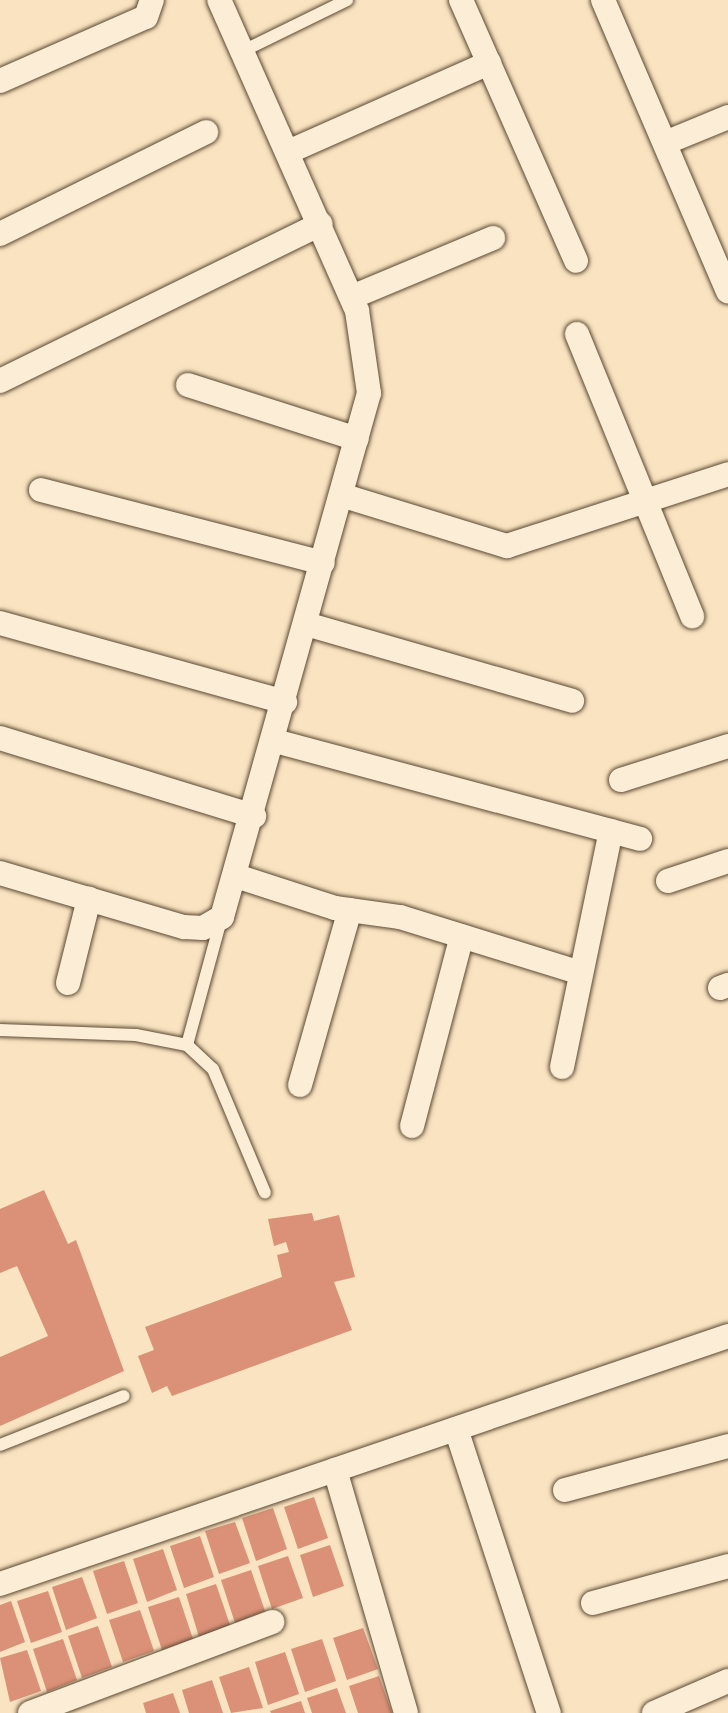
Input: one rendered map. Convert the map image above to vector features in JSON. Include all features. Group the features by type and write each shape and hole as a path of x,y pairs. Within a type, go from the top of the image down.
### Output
{"street":[{"path":"0,81 146,17 152,0"},
{"path":"0,873 184,927 203,928 222,917 254,816 369,393 367,351 352,297 219,0"},
{"path":"461,0 576,261"},
{"path":"603,0 728,291"},
{"path":"288,152 489,63"},
{"path":"665,143 728,117"},
{"path":"0,234 206,132"},
{"path":"0,381 321,224"},
{"path":"352,297 493,238"},
{"path":"577,334 692,616"},
{"path":"188,385 357,439"},
{"path":"341,495 508,546 728,474"},
{"path":"41,490 323,563"},
{"path":"0,623 285,702"},
{"path":"306,624 572,701"},
{"path":"0,738 254,816"},
{"path":"275,741 640,839"},
{"path":"621,780 728,746"},
{"path":"562,1067 611,831"},
{"path":"668,881 728,861"},
{"path":"236,876 350,911 400,917 581,973"},
{"path":"68,983 89,900"},
{"path":"300,1085 350,911"},
{"path":"412,1126 462,936"},
{"path":"0,1584 728,1336"},
{"path":"456,1429 549,1713"},
{"path":"565,1490 728,1446"},
{"path":"335,1470 405,1713"},
{"path":"593,1603 728,1566"},
{"path":"30,1713 272,1622"},
{"path":"660,1712 728,1681"}],"lane":[{"path":"243,51 347,0"},
{"path":"187,1045 222,917"},
{"path":"0,1030 136,1035 187,1045 213,1069 265,1193"},
{"path":"0,1446 124,1396"}],"building":[{"path":"44,1190 68,1244 76,1240 124,1371 0,1426 0,1357 48,1336 17,1266 0,1273 0,1209"},
{"path":"312,1213 314,1221 339,1215 355,1277 334,1282 352,1330 172,1396 167,1386 152,1393 138,1356 154,1350 145,1327 282,1277 277,1255 289,1252 286,1242 274,1246 268,1219"},
{"path":"314,1497 328,1538 298,1549 284,1507"},
{"path":"273,1508 287,1549 256,1561 242,1518"},
{"path":"235,1522 250,1563 219,1574 205,1531"},
{"path":"200,1536 214,1577 184,1588 170,1546"},
{"path":"330,1545 344,1586 313,1597 300,1555"},
{"path":"163,1549 177,1590 147,1602 133,1559"},
{"path":"288,1556 303,1598 272,1609 258,1566"},
{"path":"124,1561 138,1603 107,1614 93,1571"},
{"path":"251,1570 265,1611 235,1623 221,1580"},
{"path":"82,1577 97,1618 66,1630 52,1587"},
{"path":"216,1584 230,1625 199,1637 186,1594"},
{"path":"48,1591 62,1632 31,1643 17,1601"},
{"path":"179,1597 193,1639 162,1650 148,1607"},
{"path":"11,1601 25,1642 0,1652 0,1605"},
{"path":"140,1610 154,1651 123,1662 109,1620"},
{"path":"98,1626 112,1667 82,1678 68,1636"},
{"path":"363,1628 378,1669 347,1680 333,1638"},
{"path":"63,1639 77,1680 47,1692 33,1649"},
{"path":"322,1639 336,1681 305,1692 291,1649"},
{"path":"27,1650 41,1691 10,1702 0,1658"},
{"path":"285,1652 299,1694 268,1705 255,1662"},
{"path":"249,1667 263,1708 231,1713 219,1677"},
{"path":"379,1676 392,1713 358,1713 349,1686"},
{"path":"212,1680 223,1713 189,1713 182,1690"},
{"path":"337,1688 346,1713 312,1713 307,1698"},
{"path":"173,1693 180,1713 146,1713 143,1703"},
{"path":"301,1701 305,1713 270,1711"}]}
